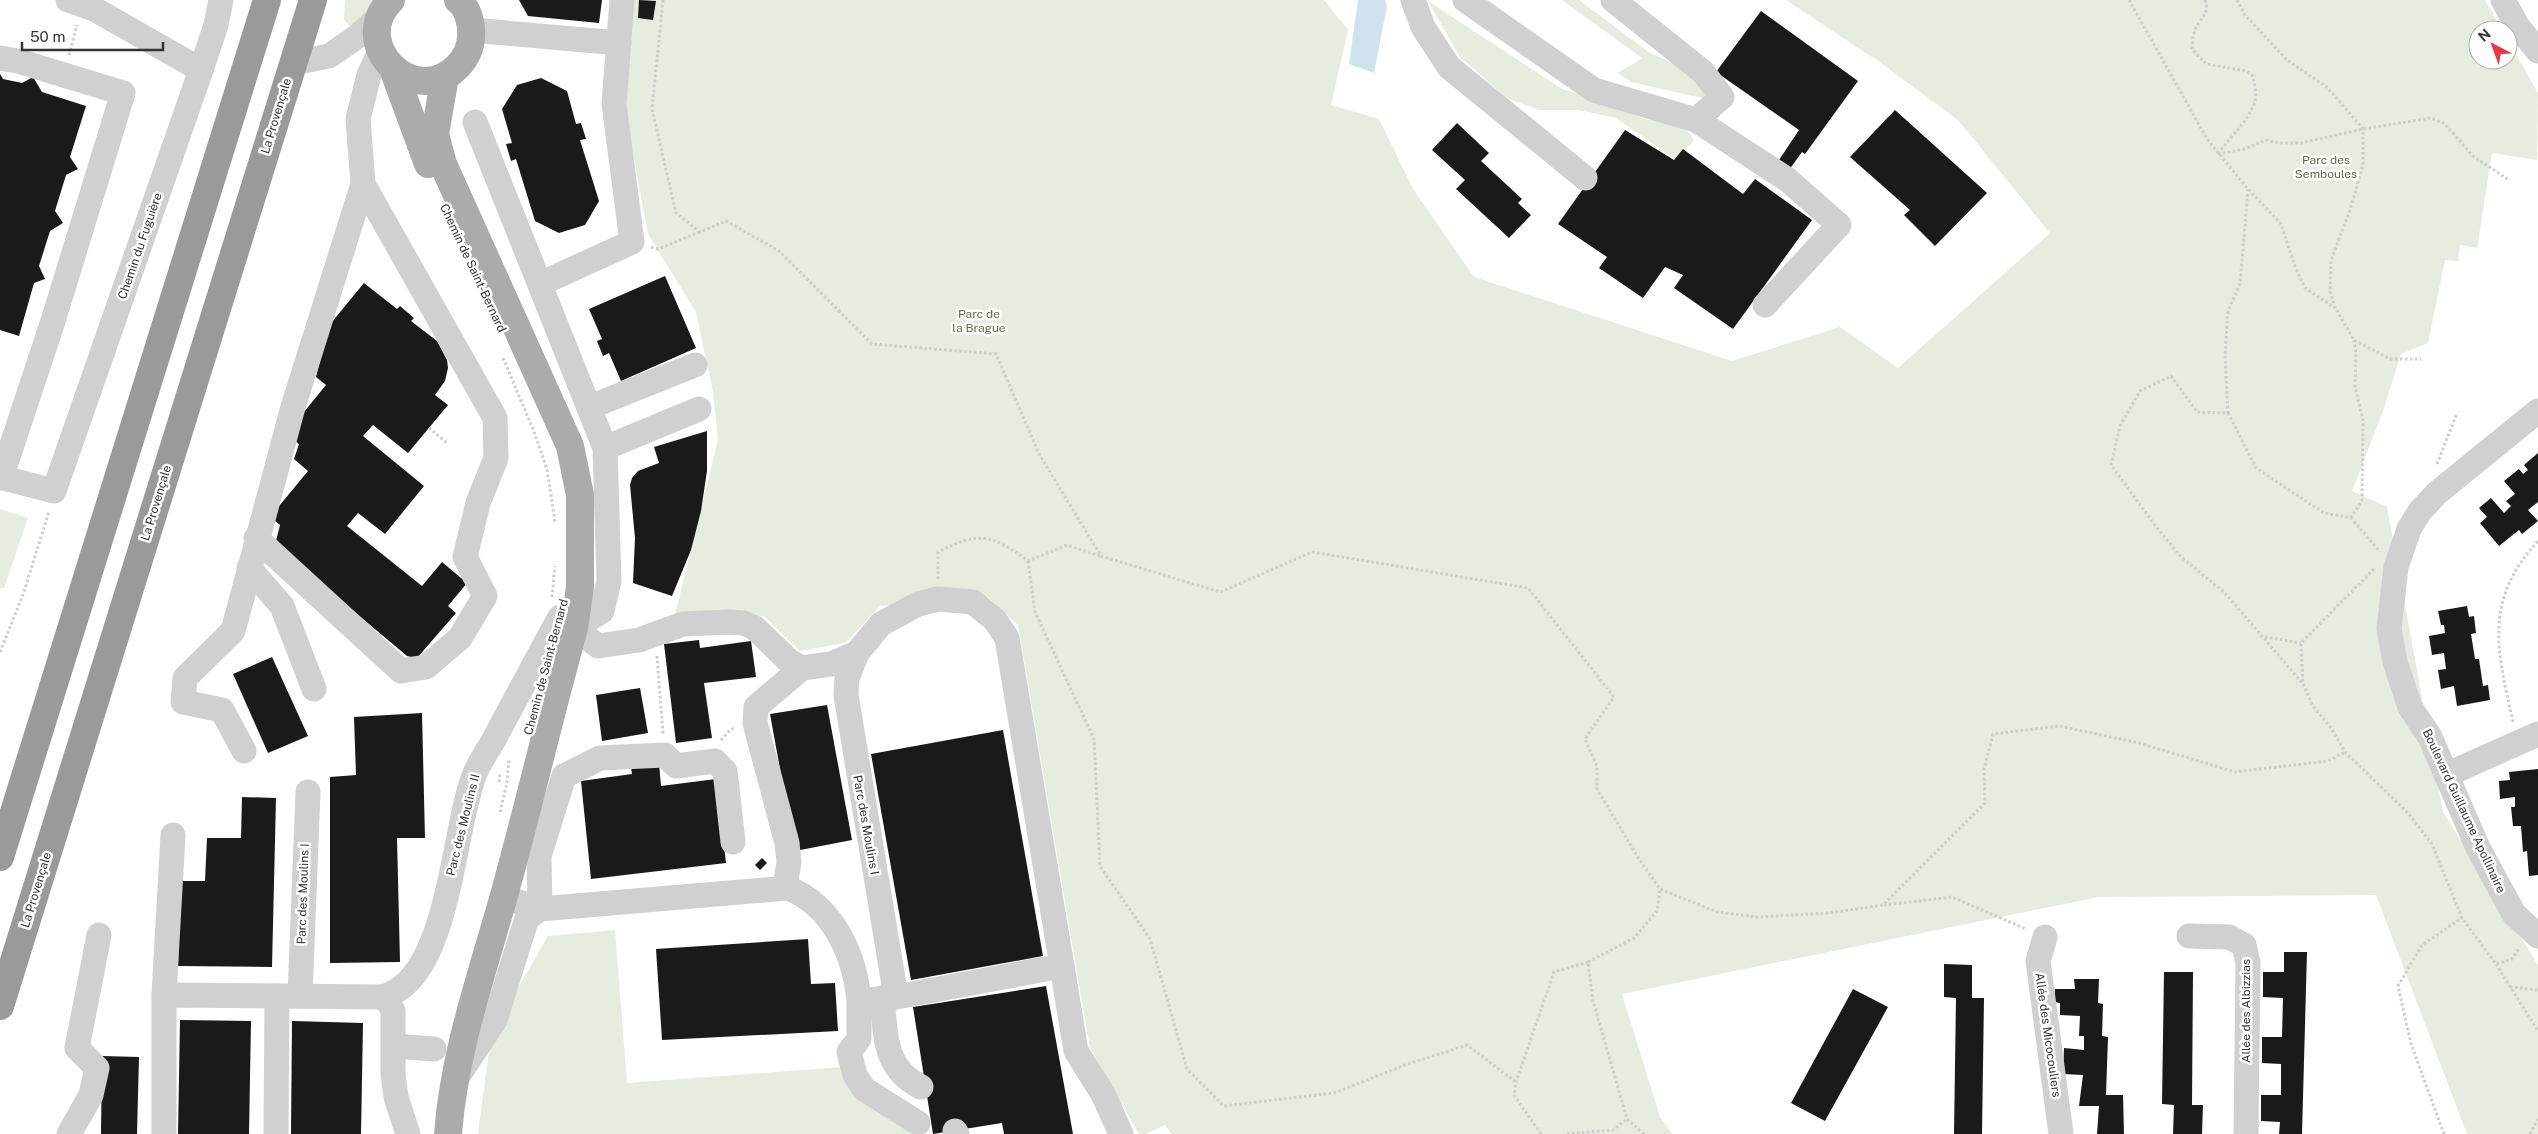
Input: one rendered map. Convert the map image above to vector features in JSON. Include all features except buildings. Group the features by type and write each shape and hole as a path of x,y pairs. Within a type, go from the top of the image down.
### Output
{"highway":[{"name":"La Provençale","path":"0,1006 313,0"},
{"path":"0,857 262,5"}],"main road":[{"path":"387,60 405,76 418,80 432,80 444,76 462,62 471,36 468,16 458,0"},
{"name":"Chemin de Saint-Bernard","path":"387,5 377,40 387,60 442,203 513,355 555,454 566,530 565,594 567,622 504,897 447,1050 454,1083 448,1134"},
{"name":"Chemin de Saint-Bernard","path":"444,76 435,134 443,164 570,446 580,495 580,587 567,622 491,873 461,1015 447,1050"},
{"path":"491,873 504,897"}],"street":[{"name":"Chemin du Fuguière","path":"0,478 54,491 216,26 221,0"},
{"path":"540,284 632,242 614,104 622,0"},
{"path":"1413,0 1423,27 1449,67 1585,178"},
{"path":"1466,0 1496,8 1594,90 1696,120 1788,180 1839,225 1765,305"},
{"path":"1613,0 1703,72 1722,96 1696,120"},
{"path":"2503,0 2518,27 2538,51"},
{"path":"75,3 102,14 201,70"},
{"path":"293,63 329,56 358,36 387,5"},
{"path":"471,36 618,51"},
{"path":"0,58 123,94 53,321 0,478"},
{"path":"244,751 222,710 183,702 185,678 233,631 256,538 293,407 363,184 358,119 369,75 387,60"},
{"path":"475,122 605,448 609,581 602,611 567,622"},
{"path":"256,538 401,671 426,667 460,638 485,596 465,556 478,503 496,458 495,418 363,184"},
{"path":"590,407 695,365"},
{"path":"605,448 699,409"},
{"name":"Boulevard Guillaume Apollinaire","path":"2534,934 2514,914 2500,892 2430,737 2410,708 2395,662 2389,630 2390,562 2420,511 2437,493 2538,411"},
{"path":"249,568 282,606 314,689"},
{"path":"785,887 789,862 787,843 755,723 756,707 802,668 831,664 857,654 881,624 918,604 938,600 972,602 995,620 1007,638 1076,1051 1103,1094 1121,1134"},
{"path":"567,622 598,646 639,640 683,624 743,623 755,628 789,661 802,668"},
{"name":"Parc des Moulins II","path":"164,996 381,997 399,991 412,981 422,965 444,902 475,773 567,622"},
{"name":"Parc des Moulins I","path":"857,654 847,678 846,695 879,999"},
{"path":"2446,775 2528,739"},
{"path":"540,909 539,856 564,776 600,758 665,755 676,766 715,761 725,771 733,842"},
{"name":"Parc des Moulins I","path":"276,1134 308,792"},
{"path":"164,1134 164,996 173,835"},
{"path":"504,897 540,909 785,887 803,894 825,912 849,954 857,980 879,999 890,1055 896,1067 908,1080 921,1086"},
{"path":"454,1083 495,1020 527,918 540,909"},
{"path":"69,1134 90,1095 97,1068 77,1048 99,935"},
{"name":"Allée des Albizzias","path":"2189,936 2229,937 2244,944 2248,963 2246,1134"},
{"name":"Allée des Micocouliers","path":"2045,937 2038,961 2061,1134"},
{"path":"879,999 1062,966"},
{"path":"381,997 389,1003 394,1012 393,1074 396,1096 408,1134"},
{"path":"879,999 859,1039 849,1052 855,1075 864,1089 918,1123"},
{"path":"394,1046 447,1050"}],"path":[{"path":"663,0 652,108 676,212 700,232"},
{"path":"2129,0 2207,139 2218,154 2281,224 2294,264 2305,288 2336,308"},
{"path":"2205,0 2208,6 2205,16 2194,31 2192,49 2206,64 2246,71 2253,76 2256,92 2255,103 2244,121 2218,154"},
{"path":"2238,0 2245,14 2287,60 2328,88 2363,129 2363,165 2350,210 2331,260 2330,292 2336,308 2354,340 2356,354 2355,387 2363,420 2362,500 2351,518"},
{"path":"63,75 75,3"},
{"path":"2218,154 2245,149 2265,140 2280,143 2301,143 2363,129 2431,118 2445,124 2473,156 2509,180"},
{"path":"2349,178 2360,175"},
{"path":"2248,188 2240,284 2228,311 2225,354 2228,413 2256,468 2324,513 2351,518 2390,562 2301,643"},
{"path":"632,242 658,248 726,221 779,251 872,344 996,354 1039,454 1101,556"},
{"path":"2354,340 2390,358 2421,359"},
{"path":"2228,413 2197,412 2171,376 2140,391 2120,426 2111,464 2154,524 2181,557 2225,593 2303,684 2313,706 2331,728 2345,752 2408,813 2432,844 2462,918 2496,964 2538,1031"},
{"path":"2436,466 2457,413"},
{"path":"429,428 448,444"},
{"path":"0,652 24,592 46,523"},
{"path":"938,600 938,552 964,539 993,538 1028,560"},
{"path":"2528,739 2506,692 2497,629 2504,593 2522,558 2538,541"},
{"path":"1028,560 1067,545 1220,592 1312,552 1528,588 1614,697 1585,739 1598,766 1597,789 1639,859 1660,889 1717,912 1757,917 1829,913 1952,897 2045,937"},
{"path":"1028,560 1035,612 1094,739 1100,866 1150,939 1187,1069 1224,1106 1334,1093 1405,1065 1467,1045 1516,1082"},
{"path":"2264,637 2301,643"},
{"path":"2301,643 2303,684"},
{"path":"659,679 663,730"},
{"path":"715,761 716,748 730,730 755,723"},
{"path":"1883,905 1985,803 1984,769 1993,734 2059,726 2139,743 2236,772 2328,761 2345,752"},
{"path":"1541,1134 1514,1095 1516,1082 1554,972 1588,962 1634,938 1657,911 1660,889"},
{"path":"2444,1134 2411,1044 2398,986 2422,945 2462,918"},
{"path":"2496,964 2512,958 2534,934"},
{"path":"1588,962 1593,1001 1627,1118 1644,1134"},
{"path":"2510,987 2538,990"},
{"path":"1567,1134 1612,1130 1627,1118"},
{"path":"2530,1134 2538,1119"}],"green space":[{"path":"345,0 372,0 366,16 350,27 344,19"},
{"path":"632,0 1324,0 1348,30 1331,105 1379,119 1413,189 1474,277 1732,361 1840,327 1898,368 2050,233 1958,120 1881,63 1786,0 2485,0 2496,20 2468,20 2468,70 2518,70 2518,58 2538,93 2537,160 2492,153 2477,248 2460,245 2458,261 2445,260 2428,343 2401,354 2382,414 2352,491 2387,507 2443,812 2538,965 2538,1134 2467,1134 2376,895 2099,897 1622,994 1660,1117 1672,1134 1172,1134 1165,1125 1146,1134 1139,1134 1090,1048 1018,625 988,597 880,606 845,643 800,651 764,616 673,623 718,440 713,392 696,312 648,234 623,101"},
{"path":"1562,0 1579,0 1650,53 1692,72 1709,91 1706,99 1631,82 1618,73 1642,58"},
{"path":"1428,1 1562,89 1614,105 1643,119 1666,120 1683,125 1694,140 1675,159 1616,118 1578,110 1538,110 1507,98 1460,57"},
{"path":"0,509 28,518 4,588 0,588"},
{"path":"615,930 627,1083 845,1067 921,1134 478,1134 491,1036 548,936"}],"water":[{"path":"1358,0 1385,0 1387,6 1374,73 1349,64"}],"park label":[{"name":"Parc des Semboules","path":"2326,167"},
{"name":"Parc de la Brague","path":"979,321"}]}
